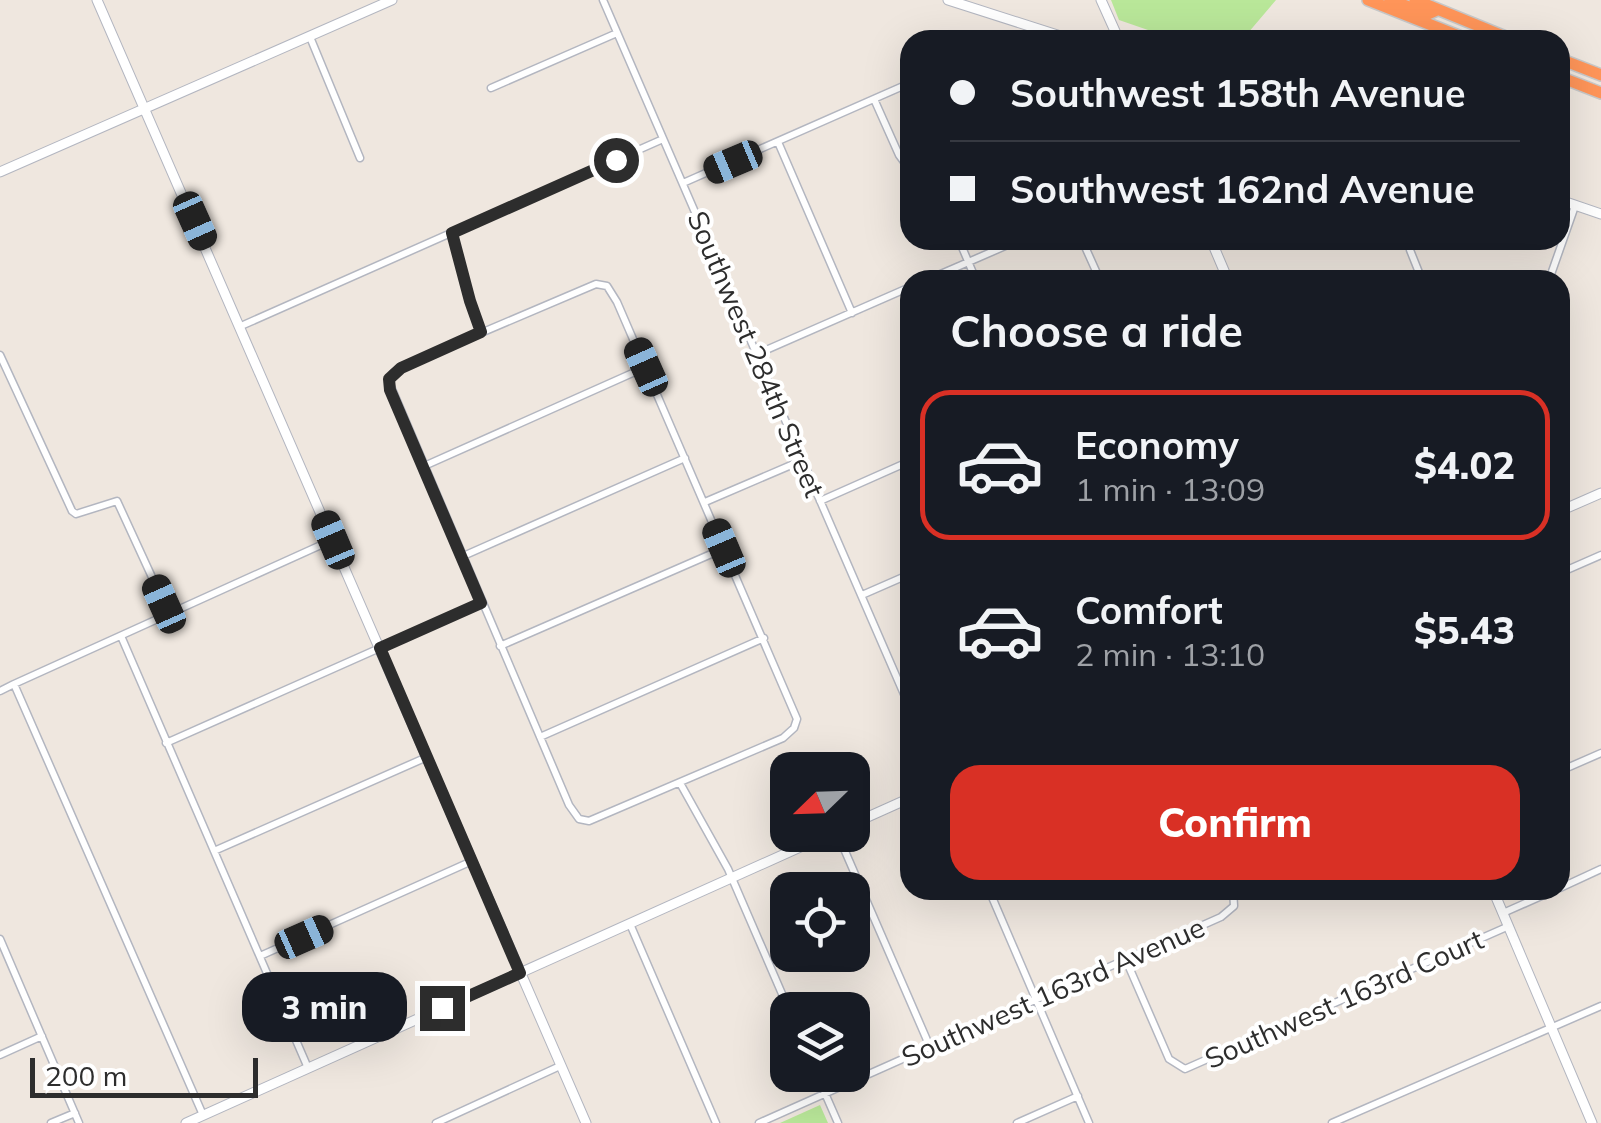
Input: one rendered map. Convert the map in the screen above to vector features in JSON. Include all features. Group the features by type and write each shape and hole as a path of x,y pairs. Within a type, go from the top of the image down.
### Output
{"highway":[{"path":"1368,0 1443,30"},
{"path":"1390,0 1428,14 1437,10"},
{"path":"1415,0 1488,30"},
{"path":"1570,63 1601,75"},
{"path":"1570,81 1601,94"}],"street":[{"path":"97,0 586,1123"},
{"path":"0,172 392,0"},
{"name":"Southwest 284th Street","path":"602,0 820,501 900,674"},
{"path":"948,0 1042,30"},
{"path":"1101,0 1114,30"},
{"path":"491,88 617,33"},
{"path":"310,36 360,158"},
{"path":"683,184 900,87"},
{"path":"874,99 900,157"},
{"path":"241,326 663,139"},
{"path":"778,142 852,313"},
{"path":"1570,203 1601,214"},
{"path":"1570,220 1575,205"},
{"path":"452,233 481,332"},
{"path":"963,250 972,270"},
{"path":"950,270 996,250"},
{"path":"602,284 618,302 796,714 794,728 783,738 594,820 583,821 569,805 390,390 389,379 401,368 481,332 585,286 602,284"},
{"path":"757,354 900,291"},
{"path":"0,355 72,511 76,514 117,501 169,613"},
{"path":"422,466 646,367"},
{"path":"461,557 685,458"},
{"path":"705,502 802,460"},
{"path":"820,501 900,465"},
{"path":"1570,507 1601,493"},
{"path":"0,690 333,540"},
{"path":"500,646 724,548"},
{"path":"1570,569 1601,555"},
{"path":"862,595 900,578"},
{"path":"166,743 481,603"},
{"path":"120,636 308,1068"},
{"path":"540,737 764,638"},
{"path":"14,684 203,1115"},
{"path":"1570,767 1601,753"},
{"path":"214,852 427,757"},
{"path":"680,783 732,878 781,992"},
{"path":"870,816 900,802"},
{"path":"186,1123 790,852"},
{"path":"845,852 930,1047"},
{"path":"260,956 472,861"},
{"name":"Southwest 163rd Court","path":"1570,883 1601,869"},
{"path":"993,900 1090,1123"},
{"name":"Southwest 163rd Avenue","path":"758,1123 1221,917 1234,906 1234,900"},
{"path":"1497,900 1592,1123"},
{"name":"Southwest 163rd Court","path":"1503,913 1532,900"},
{"path":"629,923 716,1123"},
{"name":"Southwest 163rd Court","path":"1126,960 1170,1060 1180,1069 1195,1066 1508,926"},
{"path":"0,939 4,961 79,1123"},
{"path":"1332,1123 1601,1006"},
{"path":"0,1054 42,1036"},
{"path":"436,1123 560,1066"},
{"path":"826,1093 838,1123"},
{"path":"1016,1123 1078,1096"},
{"path":"52,1123 74,1113"}],"green space":[{"path":"1111,0 1276,0 1250,30 1148,30 1119,20"},
{"path":"820,1105 828,1123 780,1123"}],"route":[{"path":"442,1008 520,973 380,648 481,603 390,390 389,379 401,368 481,332 452,233 616,160"}]}
